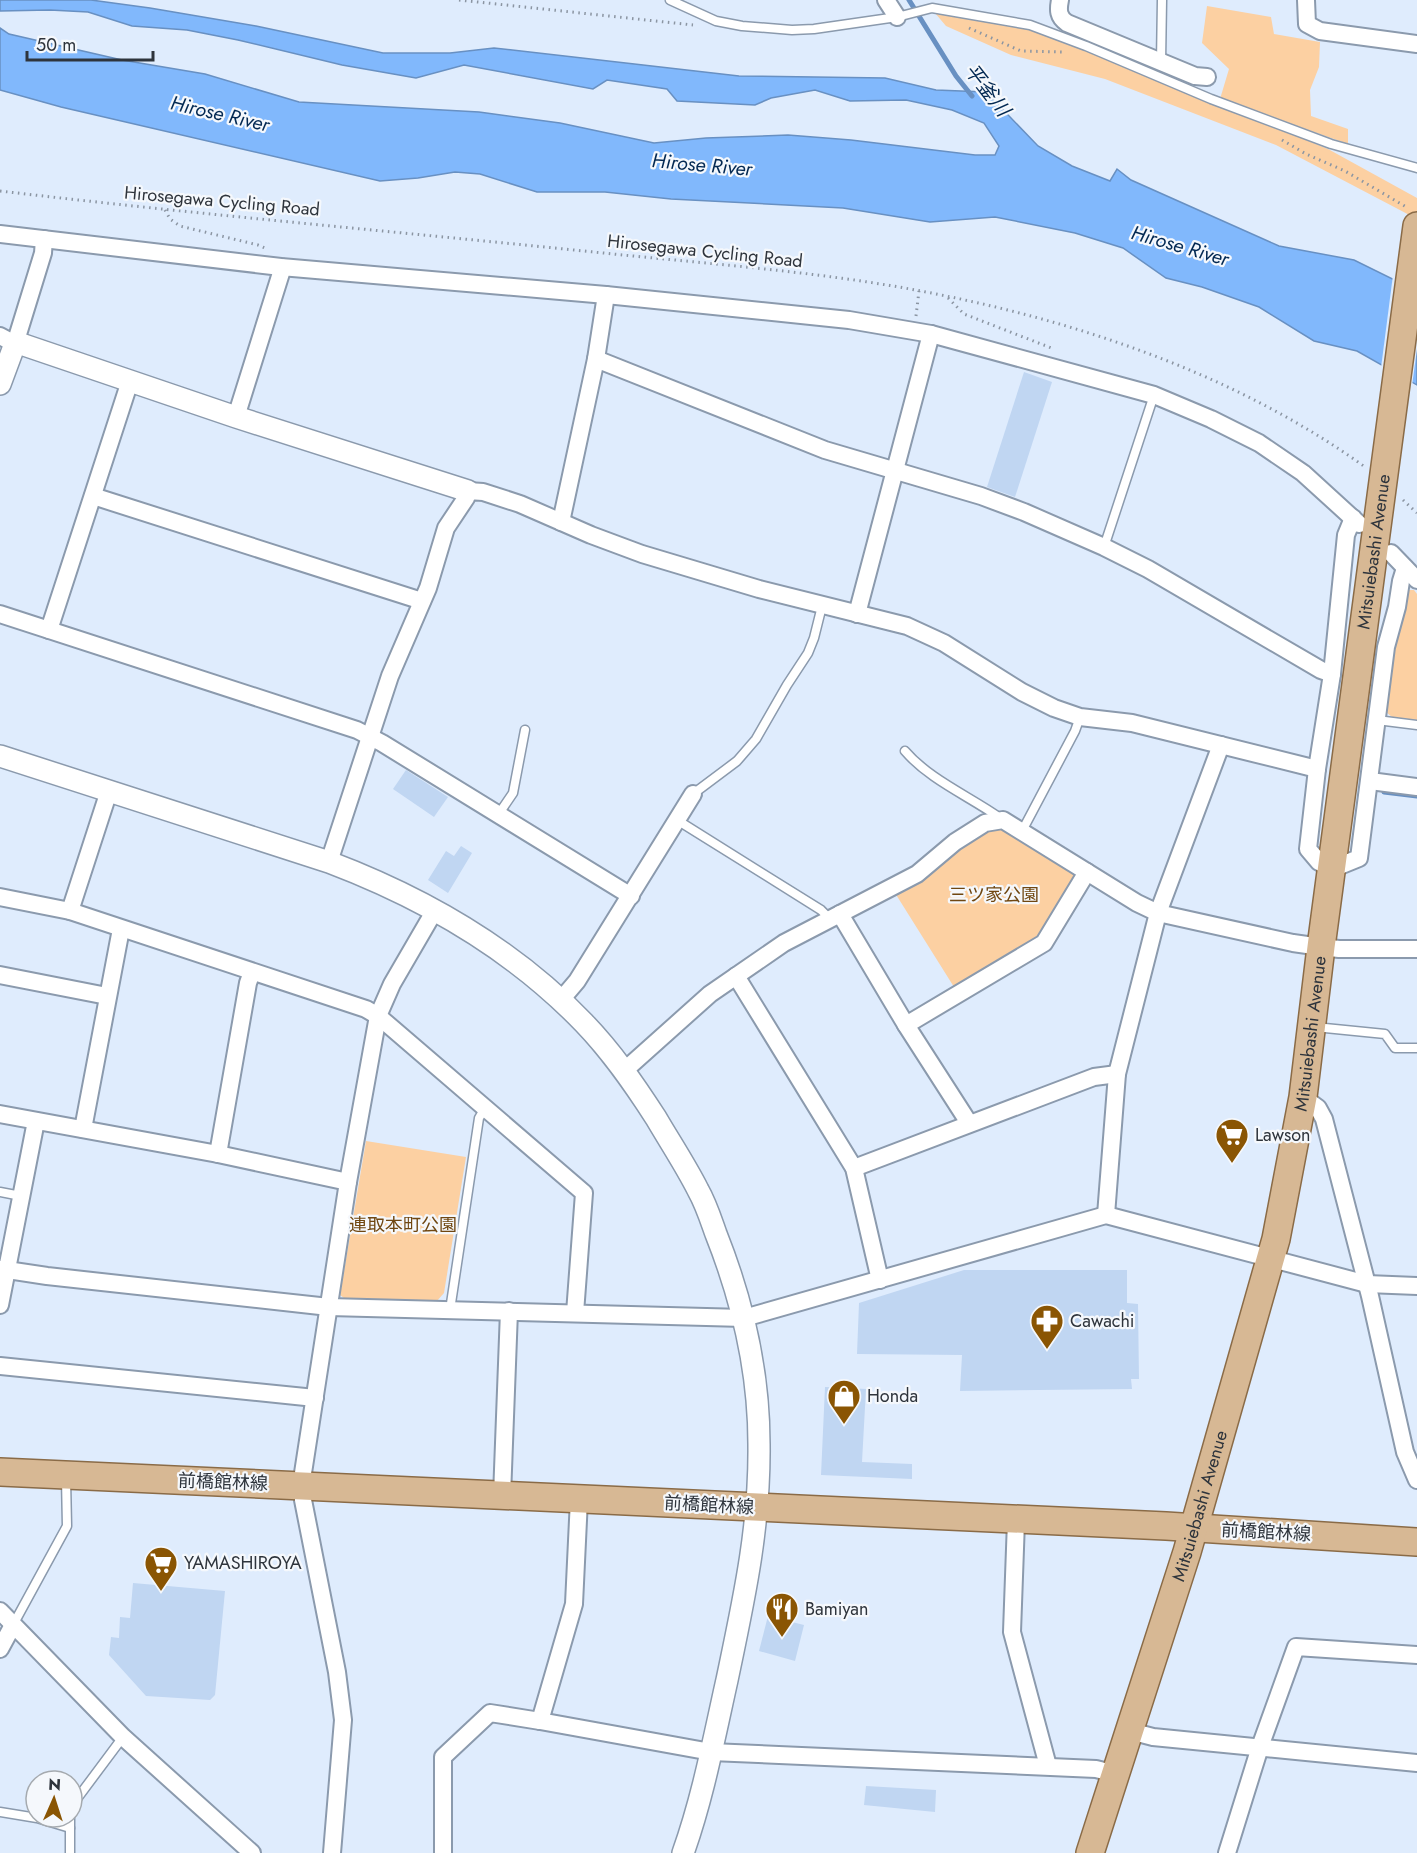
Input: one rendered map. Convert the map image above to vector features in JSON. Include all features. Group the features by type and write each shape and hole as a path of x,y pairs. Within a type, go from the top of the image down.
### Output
{"main road":[{"name":"Mitsuiebashi Avenue","path":"1090,1853 1193,1528 1271,1260 1303,1097 1334,857 1377,473 1417,226"},
{"name":"前橋館林線","path":"0,1472 1193,1528 1417,1542"}],"street":[{"path":"886,0 902,16"},
{"path":"1060,0 1059,13 1067,23 1195,76 1207,77"},
{"path":"1306,0 1306,24 1320,31 1417,44"},
{"path":"0,234 281,267 606,295 849,320 931,334 1154,395 1211,418 1259,444 1303,473 1356,521 1346,535 1332,674 1317,769 1308,849 1319,862 1334,857 1359,858 1371,781 1386,647 1405,568"},
{"path":"0,384 8,340 43,253 44,239"},
{"path":"236,417 281,267"},
{"path":"561,522 596,359 606,295"},
{"path":"857,614 931,334"},
{"path":"8,340 236,417 468,491 497,496 642,554 822,606 907,626 944,643 1022,692 1054,708 1080,717 1132,723 1317,769"},
{"path":"596,359 825,450 981,496 1104,547 1148,569 1332,674"},
{"path":"49,630 130,381"},
{"path":"329,862 390,676 428,588 446,528 466,498 468,491"},
{"path":"93,496 422,601"},
{"path":"1391,553 1417,580"},
{"path":"0,614 357,730 631,896"},
{"path":"1106,1215 1117,1074 1158,913 1221,745"},
{"path":"0,756 329,862 373,879 435,910 494,947 560,1001 582,1021 625,1070 700,1193 725,1256 744,1318 751,1347 757,1400 759,1441 755,1540 711,1752 683,1853"},
{"path":"1371,781 1417,787"},
{"path":"70,911 109,791"},
{"path":"560,1001 577,981 693,794"},
{"path":"625,1070 710,994 784,943 917,874 955,842 985,823 1003,820 1137,903 1158,913 1293,943 1321,947 1417,949"},
{"path":"906,1025 1044,943 1087,872"},
{"path":"0,897 70,911 366,1009 378,1016 584,1193 575,1312"},
{"path":"332,1853 343,1720 337,1672 305,1514 302,1486 348,1182 378,1016 392,984 435,910"},
{"path":"835,916 969,1123"},
{"path":"83,1129 121,929"},
{"path":"218,1154 248,983 252,972"},
{"path":"0,975 107,996"},
{"path":"736,976 854,1168 880,1280"},
{"path":"854,1168 1094,1077 1117,1074"},
{"path":"1303,1097 1318,1108 1324,1119 1367,1284 1405,1452 1417,1480"},
{"path":"0,1114 218,1154 348,1182"},
{"path":"0,1305 3,1269 36,1121"},
{"path":"3,1269 47,1276 330,1307 744,1318 1106,1215 1367,1284 1417,1286"},
{"path":"502,1496 509,1311"},
{"path":"0,1366 315,1398"},
{"path":"540,1721 574,1604 579,1499"},
{"path":"1016,1521 1012,1632 1048,1766"},
{"path":"0,1611 123,1737 252,1853"},
{"path":"0,1649 13,1625"},
{"path":"1227,1853 1260,1747 1296,1647 1417,1655"},
{"path":"443,1853 443,1757 490,1713 711,1752 1096,1768 1116,1774"},
{"path":"1130,1731 1153,1737 1417,1763"}],"lane":[{"path":"670,0 716,21 792,30 902,16 932,8 1030,25 1211,99 1331,144 1417,168"},
{"path":"1161,62 1162,0"},
{"path":"1104,547 1154,395"},
{"path":"693,794 736,761 756,739 808,653 818,628 822,606"},
{"path":"1022,833 1080,717"},
{"path":"1377,720 1417,725"},
{"path":"498,815 513,793 525,730"},
{"path":"905,751 919,767 1003,820"},
{"path":"676,820 821,910 835,916"},
{"path":"1311,1026 1385,1034 1395,1047 1417,1048"},
{"path":"450,1310 479,1118 486,1108"},
{"path":"0,1192 21,1196"},
{"path":"13,1625 67,1526 66,1476"},
{"path":"84,1789 123,1737"},
{"path":"0,1812 24,1816"},
{"path":"70,1829 70,1853"}],"path":[{"path":"459,0 700,26"},
{"path":"943,9 944,15 954,21 1013,49 1073,52"},
{"path":"1275,137 1345,171 1417,212"},
{"name":"Hirosegawa Cycling Road","path":"0,191 165,210 716,265 920,291 1015,312 1098,337 1196,372 1241,392 1296,421 1377,473"},
{"path":"165,210 170,219 180,226 258,245 271,252 281,267"},
{"path":"913,331 920,291"},
{"path":"947,297 964,314 1063,352"},
{"path":"1400,498 1417,513"}],"green space":[{"path":"1207,6 1271,17 1274,34 1320,42 1319,67 1310,90 1311,116 1348,129 1348,144 1220,99 1229,69 1202,43"},
{"path":"935,13 1023,28 1067,41 1328,149 1417,198 1417,219 1276,145 1105,79 1011,55 946,26"},
{"path":"1408,590 1414,590 1417,594 1417,720 1392,717 1386,712 1395,643 1405,612"},
{"name":"三ツ家公園","path":"990,829 1001,829 1073,871 1074,880 1039,935 954,987 895,893 921,882 949,857"},
{"name":"連取本町公園","path":"366,1141 466,1157 444,1293 436,1302 344,1298 340,1295"}],"water":[{"name":"Hirose River","path":"0,0 91,0 150,8 256,26 383,53 450,53 494,48 739,76 885,78 936,90 986,92 1038,146 1072,166 1110,181 1117,169 1131,180 1279,246 1354,260 1417,291 1417,385 1357,351 1314,341 1259,307 1202,287 1166,278 1123,248 1075,233 995,217 930,222 843,208 671,199 605,192 537,192 480,174 455,172 380,181 61,107 0,90 0,28 9,34 122,60 205,74 299,102 479,112 560,123 654,143 706,138 788,135 975,155 995,155 999,146 984,123 952,110 906,100 850,101 815,90 771,98 755,105 677,101 667,89 607,80 593,89 464,65 416,78 342,65 187,30 132,26 88,12 0,11"}],"pier":[{"path":"1393,275 1417,287 1417,349 1412,386 1381,368"}],"building":[{"path":"1024,372 1052,382 1015,497 987,487"},
{"path":"406,770 448,797 434,817 393,789"},
{"path":"461,846 472,853 448,893 428,880 446,851 454,856"},
{"path":"964,1270 1127,1270 1127,1303 1138,1304 1139,1379 1131,1379 1132,1389 960,1391 962,1355 857,1354 859,1303"},
{"name":"Honda","path":"825,1387 866,1389 862,1462 912,1464 912,1479 821,1475"},
{"path":"133,1583 225,1591 215,1695 210,1700 146,1696 109,1655 111,1637 119,1638 120,1617 130,1618"},
{"name":"Bamiyan","path":"768,1616 804,1625 795,1661 759,1651"},
{"path":"866,1786 936,1790 935,1812 864,1805"}],"waterway":[{"name":"平釜川","path":"909,0 956,76 972,96"},
{"path":"1384,792 1417,796"}],"place":[{"name":"Lawson","path":"1232,1164"},
{"name":"Cawachi","path":"1047,1350"},
{"name":"Honda","path":"844,1425"},
{"name":"YAMASHIROYA","path":"161,1592"},
{"name":"Bamiyan","path":"782,1638"}]}
